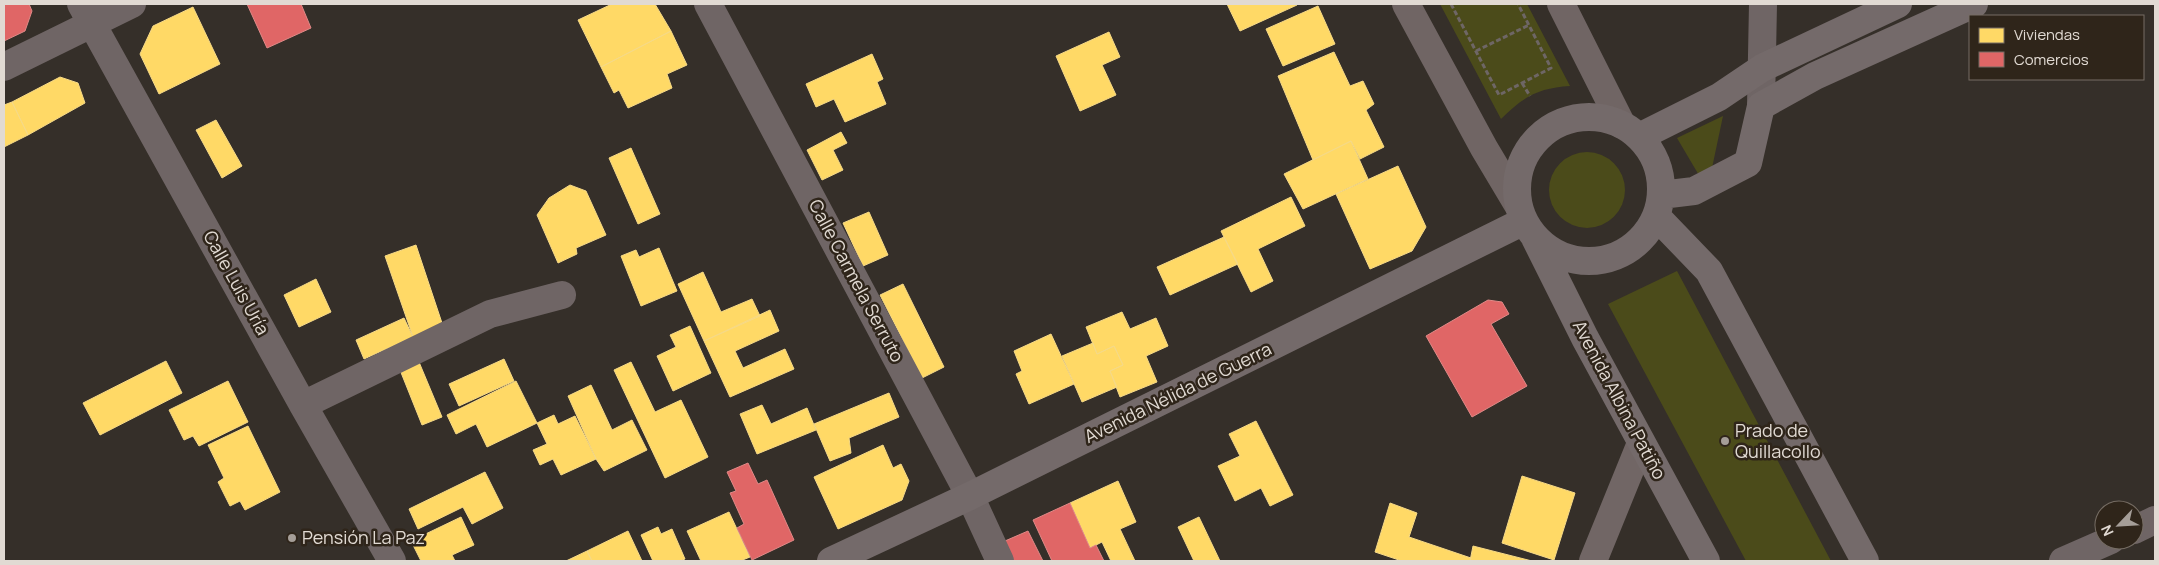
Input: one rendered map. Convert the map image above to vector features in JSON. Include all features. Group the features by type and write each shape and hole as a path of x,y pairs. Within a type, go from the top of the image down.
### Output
{"highway":[{"path":"1631,131 1719,97 1762,68 1898,4"},
{"path":"1659,205 1694,191 1748,163 1761,106 1815,76 1974,4"},
{"path":"1587,117 1605,119 1631,131 1655,161 1660,174 1659,205 1646,234 1630,249 1612,258 1591,262 1570,259 1553,251 1525,221 1516,186 1519,168 1527,152 1538,137 1552,126 1569,119 1587,117"},
{"path":"1659,205 1709,270 1864,561"},
{"name":"Avenida Nélida de Guerra","path":"831,561 970,496 1525,221"},
{"name":"Avenida Albina Patiño","path":"1525,221 1641,443 1706,561"}],"main road":[{"name":"Avenida Albina Patiño","path":"1406,4 1525,221"},
{"path":"1561,4 1631,131"},
{"path":"1593,561 1641,443"}],"street":[{"path":"4,67 87,14 132,4"},
{"name":"Calle Carmela Serruto","path":"708,4 970,496 1000,561"},
{"path":"1761,106 1763,4"},
{"name":"Calle Luis Uría","path":"87,14 303,405 392,561"},
{"path":"303,405 490,314 562,294"},
{"path":"2063,561 2094,547"}],"path":[{"path":"1451,4 1498,95 1551,68 1518,4"},
{"path":"1476,51 1529,25"},
{"path":"1522,82 1530,96"}],"shaded area":[{"path":"1440,4 1527,4 1570,86 1549,89 1532,95 1524,99 1501,119"},
{"path":"1723,116 1712,168 1700,177 1677,138"},
{"path":"1587,152 1602,155 1614,163 1622,175 1625,190 1622,205 1614,217 1602,225 1587,228 1572,225 1560,217 1552,205 1549,190 1552,175 1560,163 1572,155"},
{"name":"Prado de Quillacollo","path":"1677,271 1831,561 1746,561 1608,304"}],"building: Viviendas":[{"path":"612,4 655,4 671,31 601,67 578,20"},
{"path":"1227,4 1297,4 1297,5 1240,31"},
{"path":"1318,6 1335,44 1283,66 1266,29"},
{"path":"193,7 220,64 159,94 140,54 153,26"},
{"path":"671,31 687,65 667,74 672,88 628,108 619,90 614,93 601,67"},
{"path":"1109,32 1120,57 1102,65 1116,95 1080,111 1056,56"},
{"path":"1334,52 1350,86 1363,81 1374,104 1366,110 1384,147 1360,159 1351,141 1313,160 1278,76"},
{"path":"872,54 883,79 877,82 886,104 845,122 834,99 816,107 806,84"},
{"path":"60,77 78,83 85,103 28,135 12,102"},
{"path":"12,102 28,135 4,147 4,105"},
{"path":"216,120 242,166 222,178 196,130"},
{"path":"841,132 847,143 833,150 843,170 822,180 807,150"},
{"path":"1351,141 1368,179 1303,209 1284,174"},
{"path":"631,148 660,214 638,224 609,158"},
{"path":"1398,166 1426,227 1412,251 1370,269 1336,194"},
{"path":"570,185 586,191 606,235 576,248 577,254 558,263 537,215 549,198"},
{"path":"1291,197 1305,226 1258,249 1273,281 1251,292 1221,231"},
{"path":"869,212 888,255 863,266 843,223"},
{"path":"1224,237 1238,264 1170,295 1157,267"},
{"path":"416,245 443,326 413,337 385,256"},
{"path":"659,248 677,291 641,306 621,256 636,250 639,257"},
{"path":"703,272 721,312 752,299 760,316 704,341 678,284"},
{"path":"316,279 331,312 299,327 284,295"},
{"path":"903,284 944,367 922,378 880,295"},
{"path":"770,310 779,331 735,351 743,368 785,349 794,369 730,397 704,341"},
{"path":"1122,312 1130,329 1156,318 1168,346 1146,356 1157,382 1120,397 1110,371 1123,365 1114,346 1097,354 1086,327"},
{"path":"404,318 413,337 364,359 356,340"},
{"path":"690,326 711,373 673,391 657,356 676,347 670,335"},
{"path":"1051,334 1074,384 1029,404 1016,374 1022,371 1014,351"},
{"path":"1093,343 1097,354 1114,346 1123,365 1110,371 1117,387 1082,402 1062,356"},
{"path":"504,359 514,381 459,406 449,384"},
{"path":"166,361 182,393 100,435 83,403"},
{"path":"419,362 442,417 422,425 400,370"},
{"path":"631,362 655,412 681,400 708,457 665,478 614,370"},
{"path":"228,381 248,422 199,446 193,436 184,440 169,410"},
{"path":"516,381 537,423 487,447 476,424 456,434 447,415"},
{"path":"591,385 612,430 632,420 647,450 604,471 596,459 568,396"},
{"path":"889,393 899,417 849,438 851,453 830,461 814,424"},
{"path":"762,405 771,424 807,408 816,430 757,454 740,414"},
{"path":"554,415 558,424 575,416 596,459 561,475 553,459 540,465 533,450 547,444 537,423"},
{"path":"1256,421 1293,495 1270,506 1261,488 1235,501 1218,466 1240,456 1229,434"},
{"path":"248,426 280,492 245,510 240,501 230,506 218,482 224,478 208,445"},
{"path":"883,445 893,468 901,464 909,481 902,500 838,529 814,477"},
{"path":"485,472 503,508 472,524 463,507 418,529 409,509"},
{"path":"1522,476 1575,493 1554,560 1502,543"},
{"path":"1118,481 1136,522 1120,529 1135,561 1111,561 1102,542 1090,548 1070,503"},
{"path":"1390,503 1417,513 1409,537 1471,558 1470,561 1402,561 1375,552"},
{"path":"729,512 750,557 740,561 701,561 687,531"},
{"path":"461,517 474,545 452,555 455,561 421,561 411,541"},
{"path":"1199,517 1220,561 1194,561 1178,527"},
{"path":"658,527 661,534 672,529 685,559 679,561 653,561 641,535"},
{"path":"628,531 642,561 592,561 587,551"},
{"path":"1473,546 1532,561 1470,561"},
{"path":"587,551 592,561 566,561"}],"building: Comercios":[{"path":"4,4 29,4 32,11 25,31 4,41"},
{"path":"247,4 301,4 311,28 267,48"},
{"path":"1488,300 1502,302 1509,314 1491,324 1527,386 1472,417 1426,336"},
{"path":"748,463 758,484 767,480 794,540 752,560 737,528 744,524 730,493 736,491 727,472"},
{"path":"1070,503 1090,548 1096,545 1104,561 1052,561 1033,520"},
{"path":"1028,531 1043,561 1006,561 998,544"}],"place":[{"name":"Prado de Quillacollo","path":"1725,441"},
{"name":"Pensión La Paz","path":"292,538"}]}
